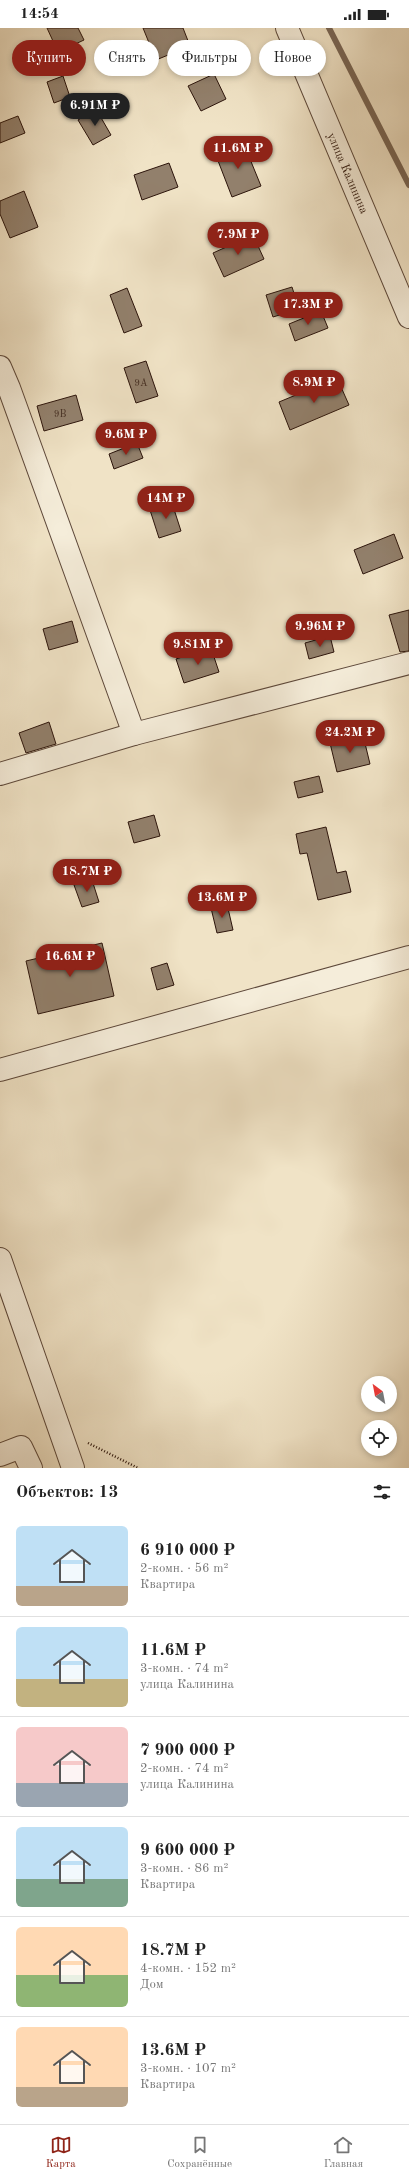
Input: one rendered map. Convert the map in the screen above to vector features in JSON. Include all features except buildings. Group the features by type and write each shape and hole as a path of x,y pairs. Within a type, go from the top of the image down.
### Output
{"street":[{"name":"улица Калинина","path":"287,28 409,317"},
{"path":"0,367 9,388 134,734"},
{"path":"0,774 134,734 409,663"},
{"path":"0,1070 409,957"},
{"path":"0,1259 73,1468"},
{"path":"0,1455 21,1446 30,1468"}],"path":[{"path":"60,1429 138,1468"}],"waterway":[{"path":"329,28 409,185"}]}
